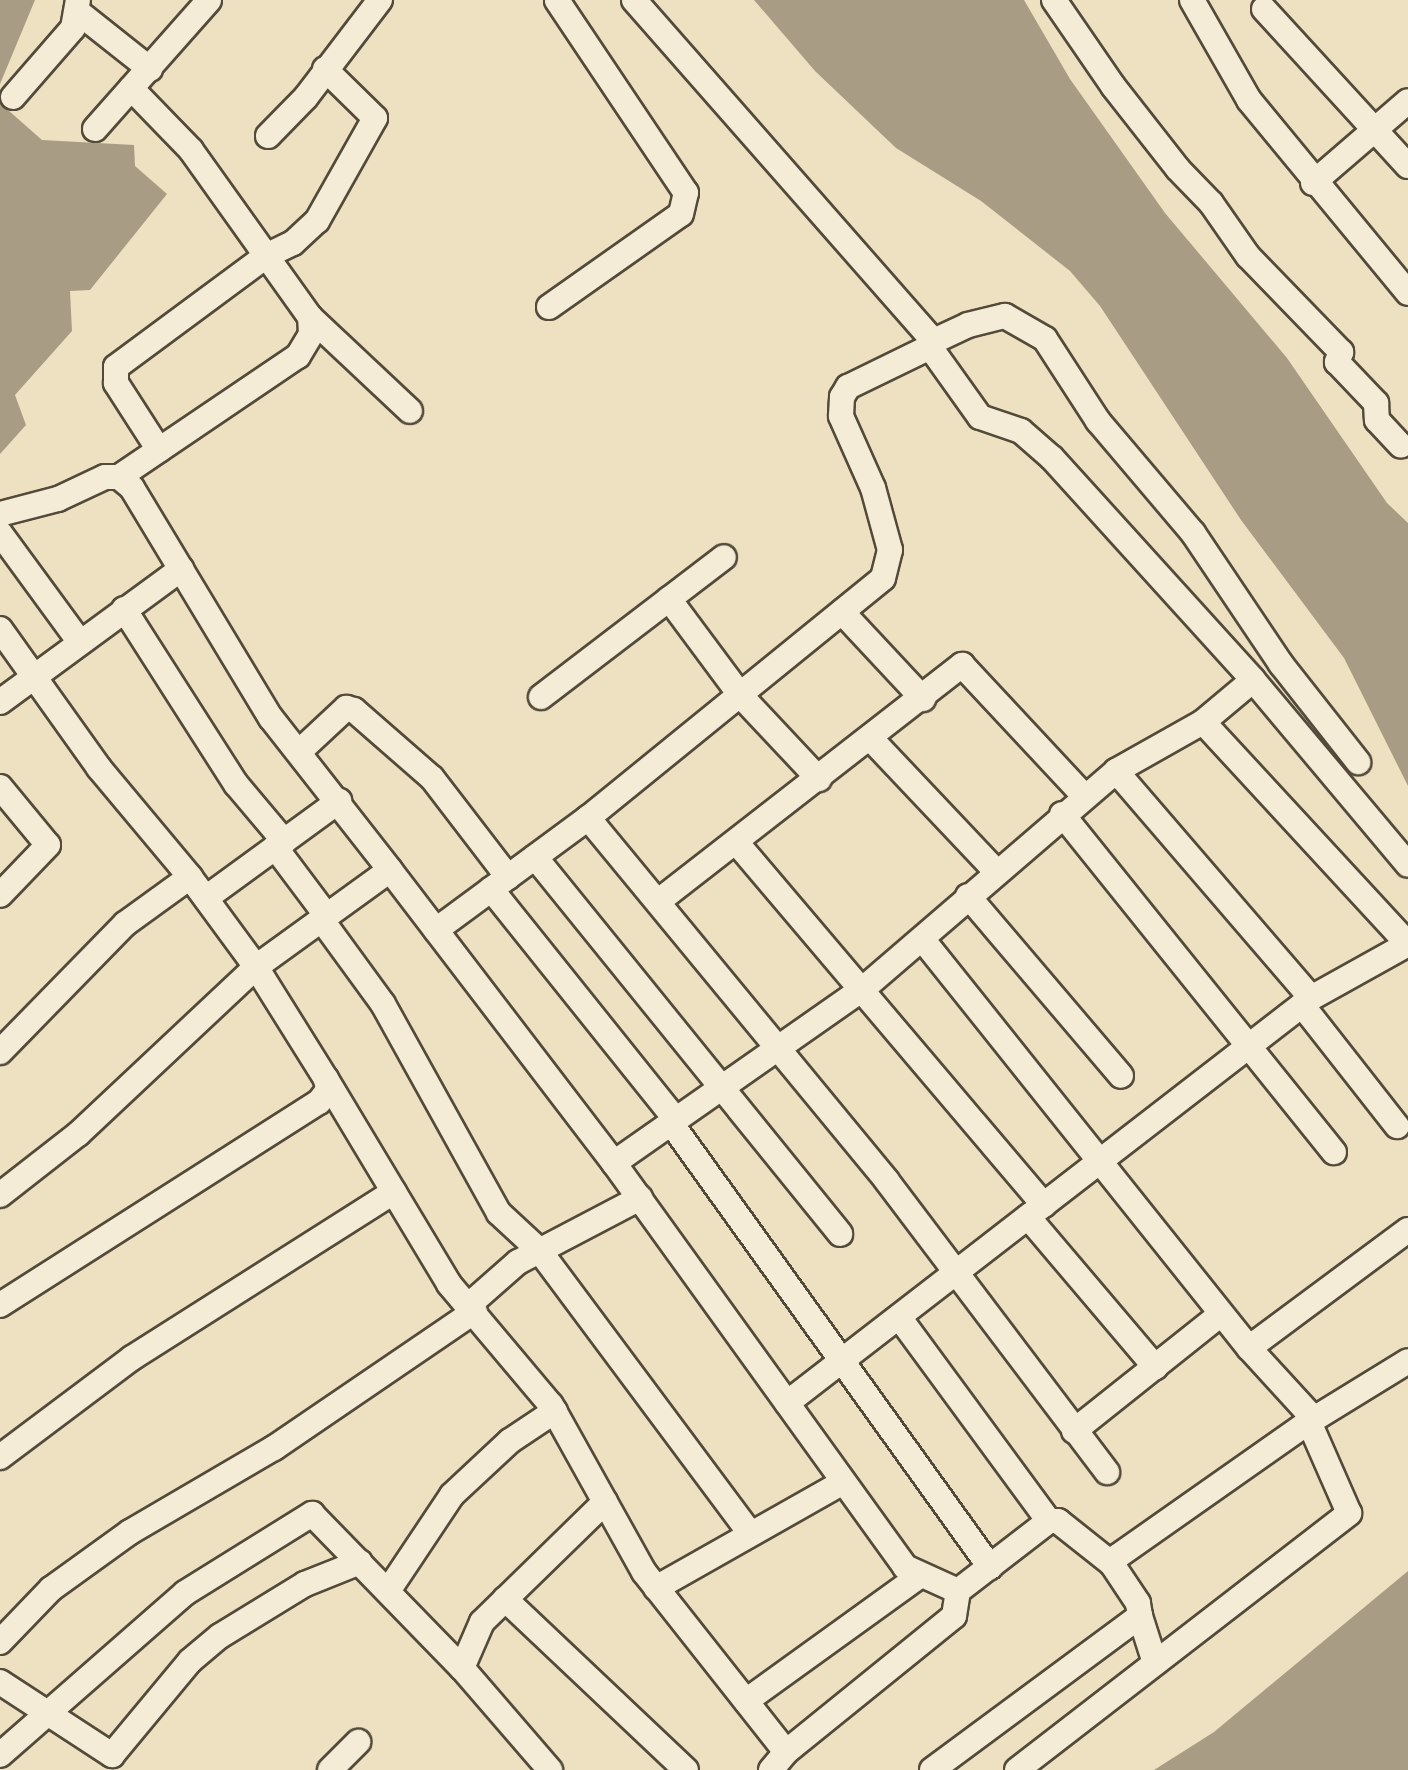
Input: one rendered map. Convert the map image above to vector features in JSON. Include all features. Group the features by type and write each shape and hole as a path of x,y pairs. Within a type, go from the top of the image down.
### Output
{"street":[{"path":"95,129 209,0"},
{"path":"268,136 380,0"},
{"path":"549,307 681,214 686,193 557,0"},
{"path":"634,0 932,344 980,417 1029,435 1253,680 1408,865"},
{"path":"1054,0 1113,86 1178,169 1211,203 1248,256 1341,352 1337,362 1376,403 1377,420 1406,450"},
{"path":"1192,0 1249,100 1313,183 1408,293"},
{"path":"13,97 73,28 78,6 150,69"},
{"path":"1264,9 1408,166"},
{"path":"159,450 116,383 116,367 266,256 293,243 317,221 374,122 374,114 325,69"},
{"path":"131,88 191,150 310,317 410,411"},
{"path":"1313,183 1408,101"},
{"path":"436,930 588,818 883,578 890,550 873,488 841,416 842,397 848,387 932,344 1005,316 1045,339 1098,421 1193,533 1281,664 1358,762"},
{"path":"0,514 119,477 298,356 311,334 310,317"},
{"path":"119,477 132,488 271,718 301,750 614,1163 905,1567 918,1577 958,1591"},
{"path":"0,533 79,641"},
{"path":"541,697 724,557"},
{"path":"0,702 181,569"},
{"path":"669,599 741,696 819,779"},
{"path":"124,609 383,1004 484,1191 539,1250 751,1534"},
{"path":"842,612 923,699"},
{"path":"0,629 99,768 190,877 256,967 449,1284 555,1411 656,1588 746,1701 778,1761 954,1616 958,1591 1049,1521 1058,1521 1112,1564 1138,1603 1155,1663"},
{"path":"660,900 966,665 1084,796"},
{"path":"614,1163 864,988 923,940 968,896 1084,796 1116,771 1203,722 1253,680"},
{"path":"301,750 346,708 354,710 432,778 500,883 990,1567"},
{"path":"787,1403 1307,1002 1408,944 1203,722"},
{"path":"871,739 996,871"},
{"path":"1116,771 1307,1002 1397,1126"},
{"path":"0,895 48,845 2,794"},
{"path":"206,898 339,801"},
{"path":"1062,814 1253,1045 1334,1152"},
{"path":"588,818 660,900 778,1050 887,1181 954,1274 1107,1472"},
{"path":"736,842 864,988 1155,1367"},
{"path":"535,857 840,1234"},
{"path":"0,1195 78,1134 256,967 390,870"},
{"path":"0,1052 125,924 190,877"},
{"path":"968,896 1121,1076"},
{"path":"923,940 1221,1314 1311,1420 1349,1513 1017,1770"},
{"path":"0,1305 319,1102 328,1090 326,1079"},
{"path":"0,1457 132,1358 394,1192"},
{"path":"0,1642 51,1589 130,1532 274,1448 472,1308 539,1250 640,1198"},
{"path":"1249,1348 1408,1230"},
{"path":"1074,1431 1221,1314"},
{"path":"899,1317 1049,1521"},
{"path":"1112,1564 1311,1420 1408,1361"},
{"path":"388,1591 452,1495 510,1441 555,1411"},
{"path":"656,1588 843,1482"},
{"path":"462,1668 482,1622 605,1502"},
{"path":"8,1770 0,1756 185,1593 309,1514 462,1668 550,1770"},
{"path":"0,1682 51,1713 64,1727 112,1755 190,1661 220,1636 305,1584 360,1562"},
{"path":"746,1701 918,1577"},
{"path":"505,1599 686,1770"},
{"path":"932,1770 1140,1616"},
{"path":"330,1770 358,1742"}],"shaded area":[{"path":"0,0 35,0 0,84"},
{"path":"754,0 1024,0 1070,79 1165,213 1287,358 1387,503 1408,523 1408,786 1344,658 1241,520 1100,306 1070,271 981,201 896,148 815,71"},
{"path":"0,103 42,140 134,145 135,166 167,194 90,290 70,291 72,331 15,395 26,425 0,454"},
{"path":"1408,1571 1408,1770 1154,1770 1214,1732"}]}
